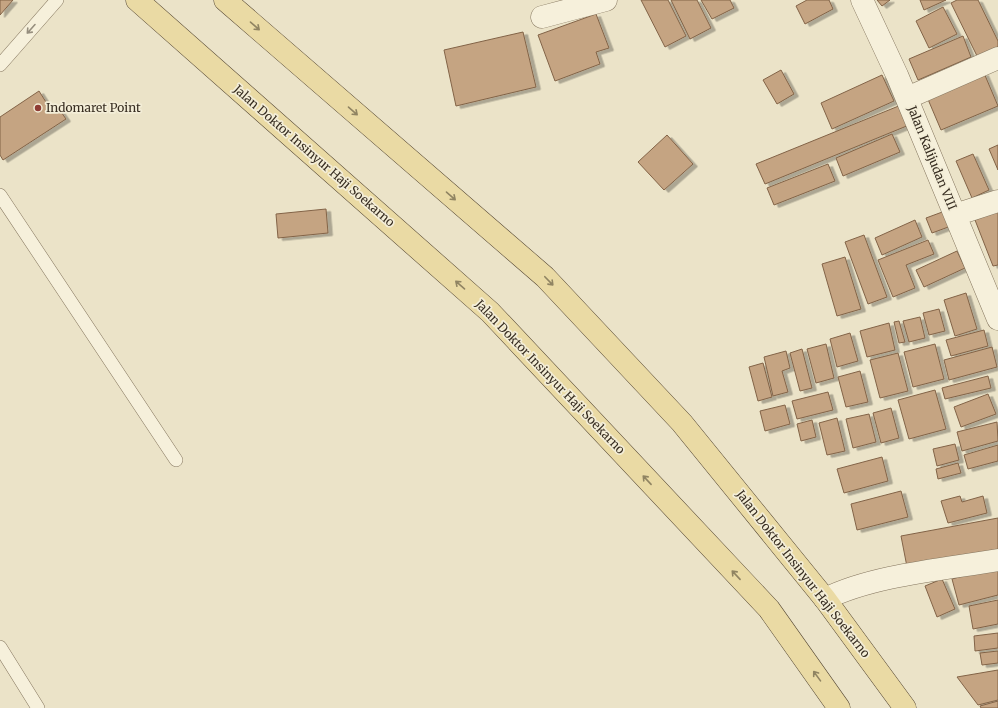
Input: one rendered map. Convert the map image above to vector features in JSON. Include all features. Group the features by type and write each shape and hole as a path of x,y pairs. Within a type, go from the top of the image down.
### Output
{"main road":[{"name":"Jalan Doktor Insinyur Haji Soekarno","path":"137,0 490,312 768,609 839,708"},
{"name":"Jalan Doktor Insinyur Haji Soekarno","path":"225,0 545,277 682,423 825,599 905,708"}],"street":[{"path":"542,17 606,0"},
{"name":"Jalan Kalijudan VIII","path":"862,0 907,98 998,319"},
{"path":"907,98 998,58"},
{"path":"955,215 998,201"},
{"path":"825,599 845,590 897,576 998,560"}],"lane":[{"path":"0,64 57,0"},
{"path":"0,195 176,460"},
{"path":"0,646 38,708"}],"building":[{"path":"0,0 13,0 0,15"},
{"path":"641,0 668,0 686,36 665,47"},
{"path":"671,0 697,0 711,28 690,39"},
{"path":"701,0 730,0 734,8 712,19"},
{"path":"807,0 829,0 833,9 805,24 796,6"},
{"path":"877,0 890,0 882,6"},
{"path":"920,0 946,0 924,10"},
{"path":"957,0 978,0 998,41 998,47 978,58 951,3"},
{"path":"943,7 957,34 929,48 916,21"},
{"path":"596,14 609,48 596,52 600,64 555,81 538,35"},
{"path":"523,32 536,87 456,106 444,50"},
{"path":"963,36 971,57 918,80 909,59"},
{"path":"781,70 794,94 777,104 763,80"},
{"path":"984,73 998,106 941,130 927,97"},
{"path":"882,75 894,101 832,129 821,103"},
{"path":"39,91 51,110 57,106 66,119 3,160 0,155 0,117"},
{"path":"906,103 914,123 765,184 756,164"},
{"path":"892,134 900,152 843,176 836,158"},
{"path":"667,135 693,164 664,190 638,162"},
{"path":"998,145 998,170 989,149"},
{"path":"973,154 989,190 972,198 956,161"},
{"path":"828,164 835,181 774,205 767,188"},
{"path":"326,209 328,233 278,238 276,214"},
{"path":"945,211 951,226 932,233 926,218"},
{"path":"998,211 998,265 993,266 975,220"},
{"path":"915,220 922,237 882,255 875,238"},
{"path":"864,235 887,297 868,304 845,242"},
{"path":"928,240 934,254 906,265 915,288 893,297 878,260"},
{"path":"957,251 965,268 924,287 916,270"},
{"path":"845,257 861,309 837,316 822,264"},
{"path":"966,293 977,329 955,336 944,300"},
{"path":"939,309 945,331 929,335 923,313"},
{"path":"920,317 925,338 909,342 903,321"},
{"path":"899,321 905,342 899,343 894,322"},
{"path":"889,323 895,350 867,357 860,331"},
{"path":"984,330 988,346 951,356 946,340"},
{"path":"850,333 858,361 837,367 830,339"},
{"path":"826,344 834,378 816,383 807,349"},
{"path":"935,344 944,379 913,387 904,352"},
{"path":"992,347 997,367 949,380 944,360"},
{"path":"802,349 812,388 800,391 790,353"},
{"path":"786,351 790,368 782,371 788,392 773,396 764,357"},
{"path":"898,353 908,391 880,398 870,360"},
{"path":"763,363 772,397 758,401 749,367"},
{"path":"860,371 868,402 846,407 838,377"},
{"path":"988,376 991,388 945,399 942,388"},
{"path":"935,390 946,429 909,439 898,400"},
{"path":"828,392 833,410 797,419 792,401"},
{"path":"988,394 996,414 961,427 954,407"},
{"path":"785,405 790,424 765,431 760,411"},
{"path":"891,408 899,438 881,443 873,413"},
{"path":"869,414 876,442 853,448 846,419"},
{"path":"837,418 845,451 827,455 819,423"},
{"path":"812,420 816,437 801,441 797,424"},
{"path":"997,422 998,441 962,451 957,432"},
{"path":"955,444 959,460 937,466 933,449"},
{"path":"998,445 998,461 968,469 964,455"},
{"path":"882,457 888,481 844,493 837,469"},
{"path":"958,463 961,473 938,479 936,469"},
{"path":"901,491 908,517 857,530 851,504"},
{"path":"960,496 962,502 983,496 987,513 948,523 941,501"},
{"path":"998,518 998,555 908,572 901,536"},
{"path":"998,566 998,595 959,605 952,579"},
{"path":"942,579 955,609 937,617 925,586"},
{"path":"998,600 998,624 973,629 969,606"},
{"path":"998,633 998,648 975,651 974,636"},
{"path":"998,651 998,663 982,665 980,653"},
{"path":"998,670 998,700 978,705 957,677"},
{"path":"998,701 998,708 981,708 980,706"}],"place":[{"name":"Indomaret Point","path":"38,108"}]}
